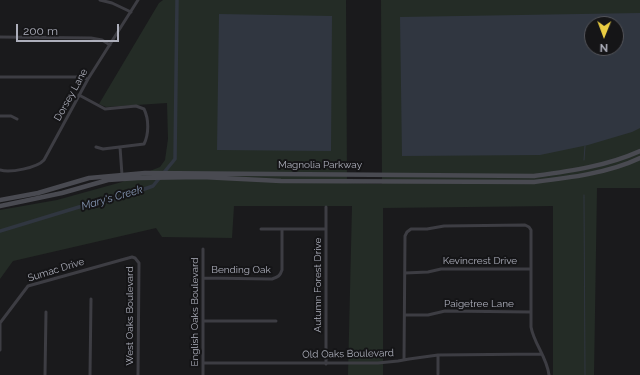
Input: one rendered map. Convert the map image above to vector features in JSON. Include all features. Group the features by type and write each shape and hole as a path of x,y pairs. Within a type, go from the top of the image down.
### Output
{"street":[{"path":"100,0 112,3 131,12"},
{"name":"Dorsey Lane","path":"0,170 12,171 41,163 88,79 138,0"},
{"path":"0,37 91,38 102,40 110,45"},
{"path":"0,77 80,77 88,79"},
{"path":"79,95 105,109 136,106 144,109 147,115 147,138 144,144 103,149 96,147"},
{"path":"0,116 11,116 17,119"},
{"path":"120,147 122,175"},
{"name":"Magnolia Parkway","path":"0,200 38,193 89,178 122,175 541,175 569,171 615,160 640,151"},
{"name":"Magnolia Parkway","path":"188,175 281,181 541,181 570,178 617,166 640,158"},
{"path":"615,160 617,166"},
{"path":"326,174 326,181"},
{"path":"390,174 390,181"},
{"name":"Magnolia Parkway","path":"0,206 108,180 146,175"},
{"path":"541,175 541,181"},
{"name":"Autumn Forest Drive","path":"326,207 326,364"},
{"path":"404,360 406,232 409,230 444,226 525,225 530,228 530,312 532,333 547,365 549,375"},
{"path":"261,229 326,229"},
{"name":"Bending Oak","path":"203,278 278,278 282,270 282,229"},
{"name":"English Oaks Boulevard","path":"203,250 203,375"},
{"name":"Sumac Drive","path":"0,350 0,323 28,286 130,257 135,258"},
{"name":"West Oaks Boulevard","path":"135,258 139,263 138,375"},
{"name":"Kevincrest Drive","path":"405,273 428,272 441,269 531,269"},
{"path":"90,375 91,299"},
{"name":"Paigetree Lane","path":"405,315 428,315 445,311 530,312"},
{"path":"45,375 46,312"},
{"path":"203,320 276,321"},
{"name":"Old Oaks Boulevard","path":"203,363 387,363 438,355 542,354"},
{"path":"438,355 438,374"}],"shaded area":[{"path":"163,0 346,0 347,183 382,184 381,0 640,0 640,188 597,188 594,375 553,375 553,206 383,208 383,375 348,375 352,206 234,206 232,238 162,237 156,228 13,261 0,279 0,210 57,200 122,182 160,167 165,160 168,139 167,103 106,107 99,104 159,3"},
{"path":"640,13 640,128 632,132 588,145 540,155 402,156 400,17"},
{"path":"219,14 332,16 331,151 217,150"}],"waterway":[{"name":"Mary's Creek","path":"0,231 79,207 119,198 153,186 175,159 177,0"},
{"path":"584,160 585,146"},
{"path":"584,195 585,375"}]}
